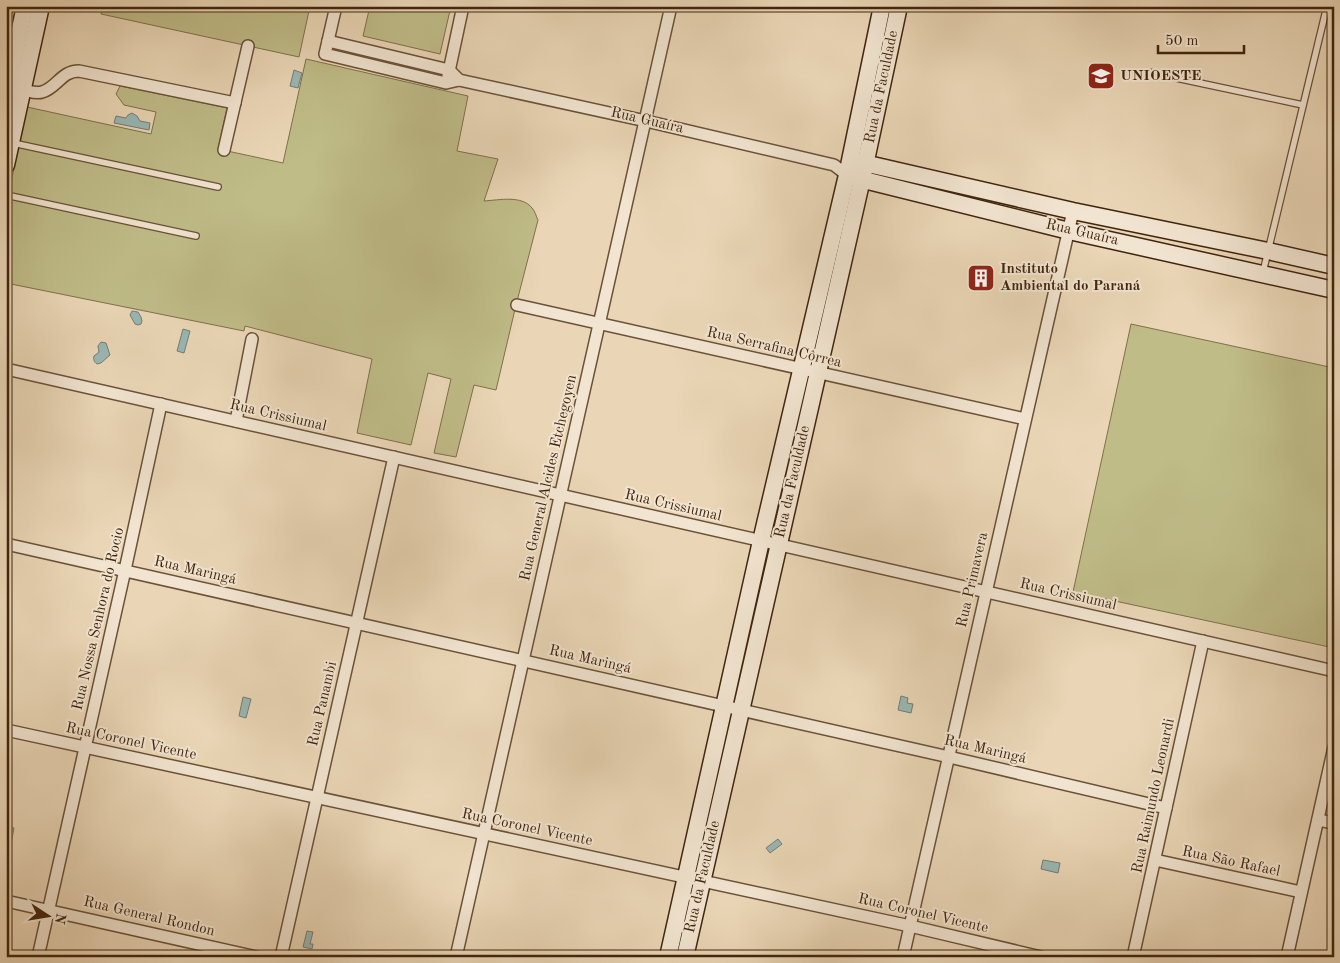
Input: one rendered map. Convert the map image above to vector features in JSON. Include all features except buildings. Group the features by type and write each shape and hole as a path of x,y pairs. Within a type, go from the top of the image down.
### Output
{"street":[{"path":"6,94 25,6"},
{"path":"6,165 41,6"},
{"path":"336,6 325,54 446,83 463,6"},
{"name":"Rua General Alcides Etchegoyen","path":"456,957 671,6"},
{"name":"Rua da Faculdade","path":"685,957 818,373 856,170 882,6"},
{"name":"Rua da Faculdade","path":"668,957 761,541 802,369 899,6"},
{"path":"328,41 449,70 459,80"},
{"path":"224,150 248,46"},
{"path":"22,90 42,93 62,76 79,71 235,103"},
{"name":"Rua Guaíra","path":"446,83 459,80 646,120 856,170 1073,211 1334,266"},
{"name":"Rua Guaíra","path":"856,170 1069,230 1334,290"},
{"name":"Rua Primavera","path":"903,957 1073,211"},
{"name":"Rua Serrafina Côrrea","path":"517,305 1025,419"},
{"path":"236,421 252,338"},
{"name":"Rua Crissiumal","path":"6,369 1334,671"},
{"name":"Rua Nossa Senhora do Rocio","path":"38,957 161,404"},
{"name":"Rua Panambi","path":"281,957 394,458"},
{"name":"Rua Maringá","path":"6,544 523,660 1166,808"},
{"name":"Rua Raimundo Leonardi","path":"1133,957 1203,641"},
{"name":"Rua Coronel Vicente","path":"6,730 910,926 1041,957"},
{"path":"1287,957 1334,747"},
{"path":"1318,820 1334,824"},
{"name":"Rua São Rafael","path":"1155,860 1301,892"},
{"name":"Rua General Rondon","path":"6,901 256,957"}],"lane":[{"path":"1262,274 1304,105 1326,6"},
{"path":"1148,72 1304,105"},
{"path":"11,142 218,187"},
{"path":"6,195 196,236"}],"shaded area":[{"path":"103,6 310,6 299,57 101,14"},
{"path":"370,6 451,6 440,54 363,36"},
{"path":"306,59 468,96 457,151 498,159 484,201 510,199 522,201 533,209 538,220 496,390 474,385 456,457 434,453 451,379 428,373 411,445 357,433 372,359 245,326 244,331 6,283 6,206 27,107 151,134 156,112 124,105 116,94 120,86 227,108 218,149 283,163"},
{"path":"1131,324 1334,368 1334,648 1073,592"}],"water":[{"path":"294,70 302,73 298,88 290,86"},
{"path":"132,113 140,121 150,123 149,130 114,123 116,116 126,118"},
{"path":"132,311 138,312 142,321 141,324 135,324 130,315"},
{"path":"183,329 190,331 184,353 177,351"},
{"path":"101,342 106,343 110,355 97,364 94,361 94,356 99,352 98,346"},
{"path":"901,696 908,698 907,703 913,704 911,713 898,710"},
{"path":"243,697 251,699 246,718 239,716"},
{"path":"6,826 14,828 11,844 6,843"},
{"path":"778,839 782,844 770,853 766,848"},
{"path":"1043,860 1060,863 1058,873 1041,869"},
{"path":"307,931 313,932 310,944 313,944 312,949 303,947"}],"place":[{"name":"UNIOESTE","path":"1101,76"},
{"name":"Instituto Ambiental do Paraná","path":"981,278"}]}
